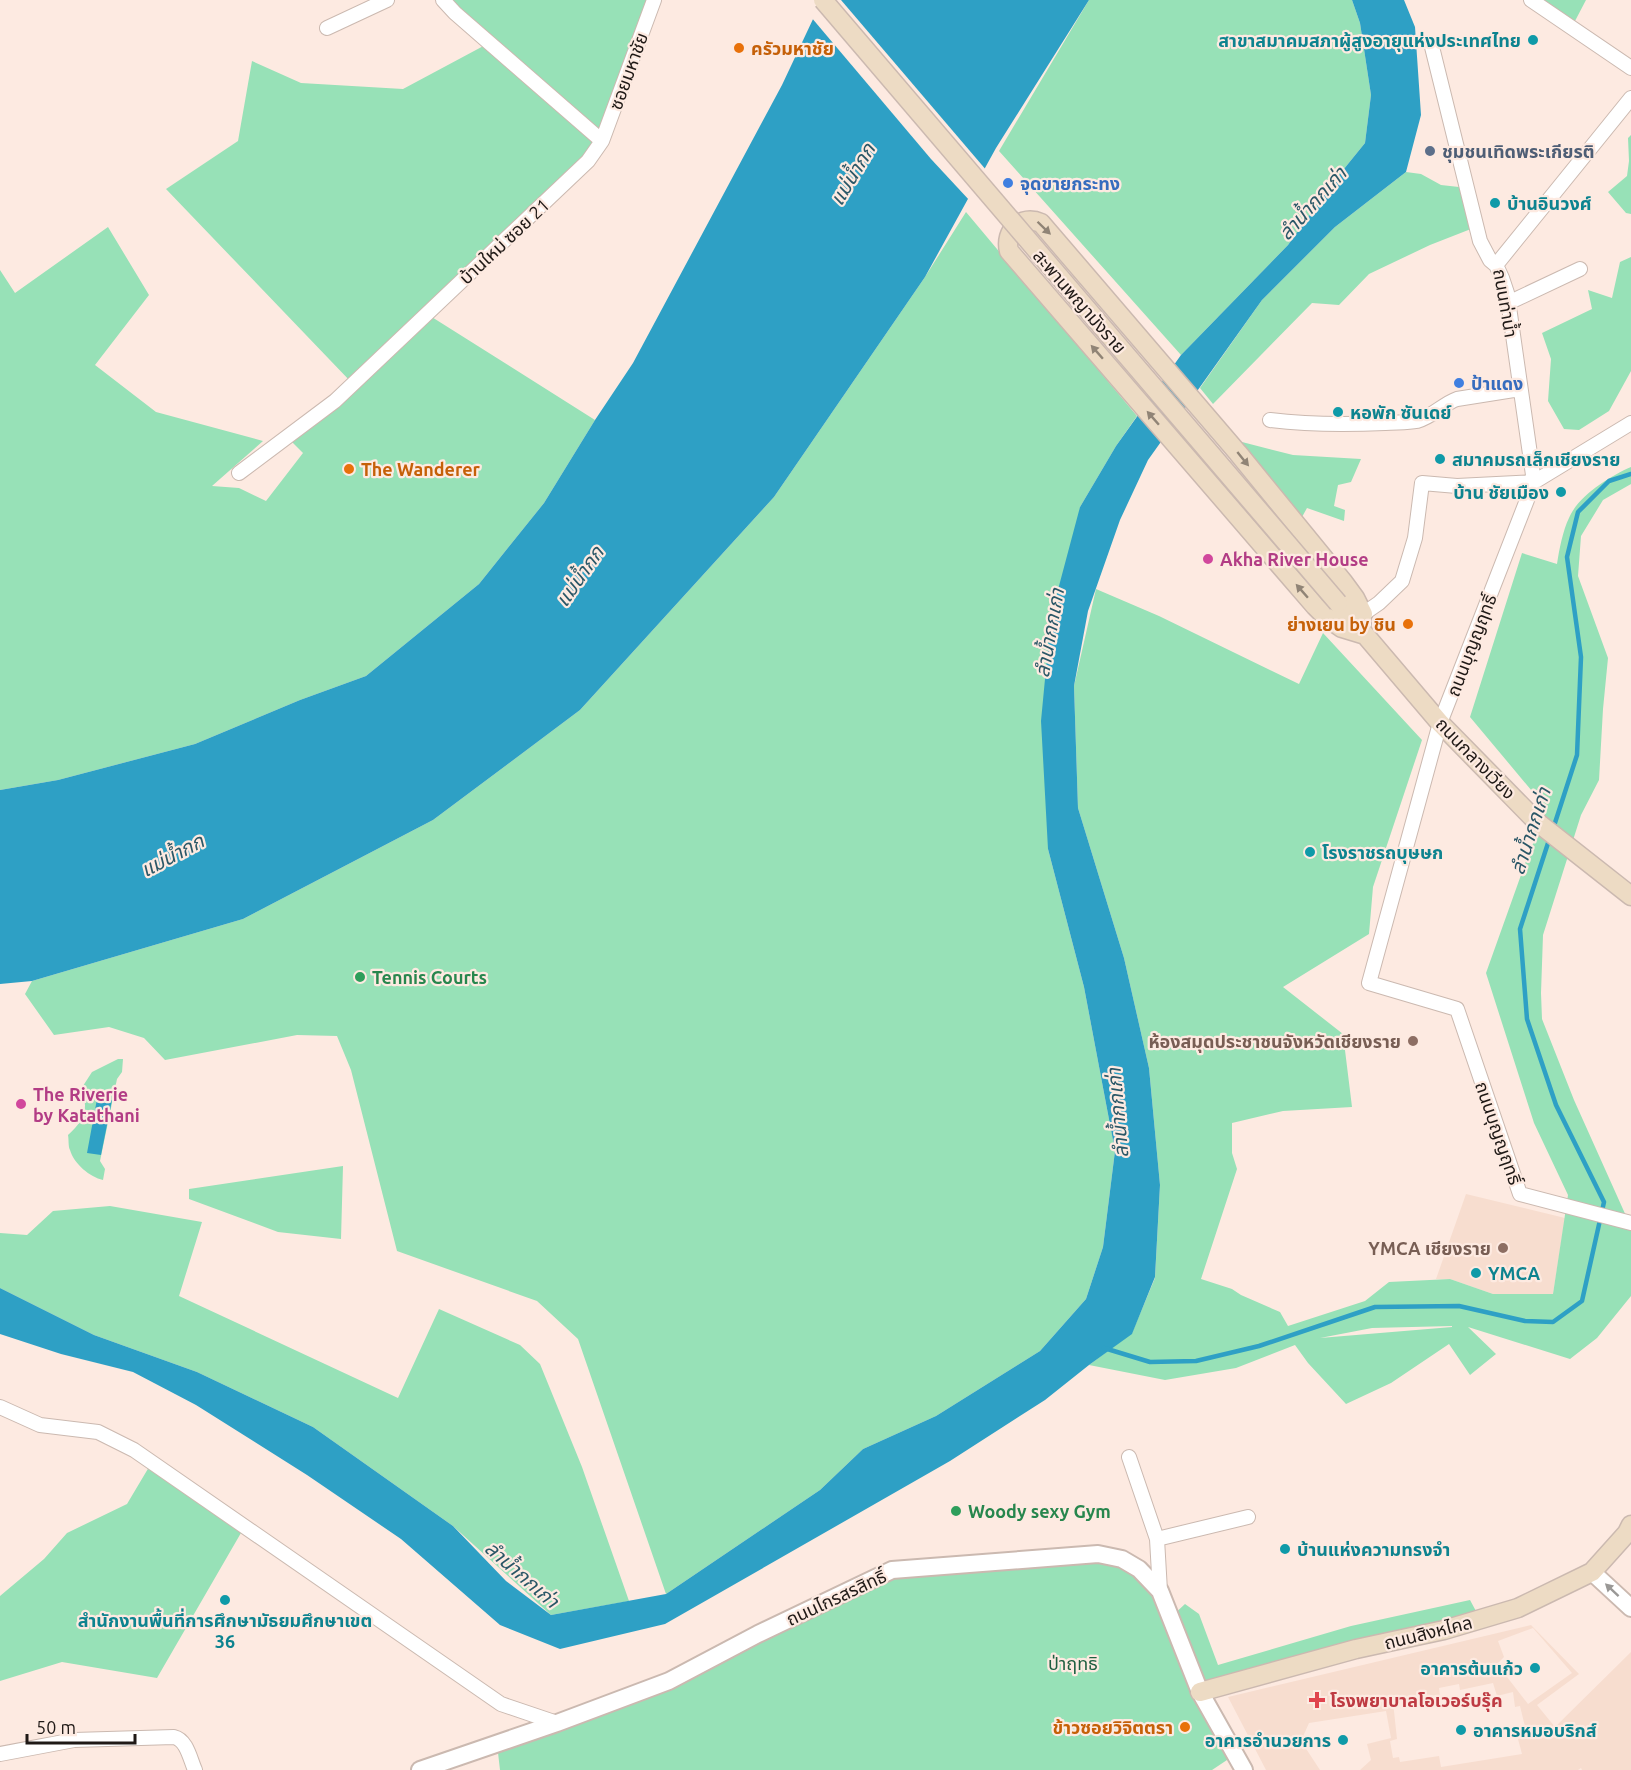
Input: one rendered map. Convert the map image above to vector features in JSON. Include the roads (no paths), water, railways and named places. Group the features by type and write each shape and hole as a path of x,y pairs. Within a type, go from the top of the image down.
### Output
{"main road":[{"name":"สะพานพญามังราย","path":"823,0 1338,603"},
{"path":"1363,614 1344,583 1197,405 1041,223 1031,219 1015,227 1008,239 1009,251 1315,606 1342,628 1365,635"},
{"name":"ถนนกลางเวียง","path":"1338,603 1440,723 1537,822 1631,896"},
{"name":"ถนนสิงหไคล","path":"1200,1692 1356,1649 1444,1630 1518,1608 1592,1572 1627,1533 1631,1525"}],"street":[{"path":"327,28 387,0"},
{"path":"443,0 455,14 602,141"},
{"name":"ซอยมหาชัย","path":"602,141 654,0"},
{"path":"1532,0 1631,68"},
{"path":"1432,47 1480,241 1490,260 1496,265"},
{"name":"ถนนท่าน้ำ","path":"1534,482 1508,303 1503,278 1496,265 1631,98"},
{"name":"บ้านใหม่ ซอย 21","path":"239,473 335,401 588,162 602,141"},
{"path":"1508,303 1580,269"},
{"path":"1270,420 1305,425 1355,425 1416,421 1457,399 1520,389"},
{"path":"1365,635 1363,614 1379,603 1402,581 1415,538 1422,483 1457,486 1534,482 1631,423"},
{"name":"ถนนบุญญฤทธิ์","path":"1534,482 1440,723 1369,983 1456,1009 1520,1194 1631,1223"},
{"path":"0,1407 40,1425 98,1432 134,1450 501,1704 557,1723"},
{"path":"1129,1457 1157,1539 1160,1591"},
{"path":"1157,1539 1248,1517"},
{"name":"ถนนไกรสรสิทธิ์","path":"420,1770 557,1723 669,1681 768,1629 892,1570 1098,1554 1122,1559 1131,1564 1160,1591 1200,1692 1244,1770"},
{"path":"1592,1572 1631,1608"},
{"path":"0,1754 74,1740 174,1737 183,1742 195,1770"}],"water":[{"name":"แม่น้ำกก","path":"822,0 1089,0 996,148 925,277 774,497 580,710 433,820 243,919 32,981 0,984 0,790 58,780 195,744 300,700 366,676 479,584 544,503 633,363 782,85"},
{"path":"1352,0 1404,0 1415,27 1421,115 1406,172 1335,227 1262,300 1148,460 1120,520 1088,611 1074,686 1078,808 1124,958 1149,1068 1160,1185 1155,1277 1132,1334 1045,1400 950,1461 665,1624 560,1649 500,1625 401,1539 307,1475 196,1405 133,1372 61,1354 0,1334 0,1288 94,1335 197,1372 313,1427 453,1526 506,1581 551,1615 666,1594 820,1490 863,1449 936,1416 1040,1351 1086,1299 1103,1247 1115,1151 1084,987 1048,849 1041,721 1051,616 1080,507 1116,446 1181,355 1288,245 1365,143 1371,95 1360,23"},
{"path":"97,1099 112,1100 101,1155 87,1153"}],"waterway":[{"name":"ลำน้ำกกเก่า","path":"1553,829 1577,755 1581,657 1567,557 1578,512 1609,481 1631,474"},
{"name":"ลำน้ำกกเก่า","path":"1104,1348 1150,1362 1196,1361 1259,1346 1375,1307 1459,1306 1525,1321 1553,1322 1582,1301 1604,1202 1556,1105 1527,1019 1520,929 1550,837"}],"place":[{"name":"สาขาสมาคมสภาผู้สูงอายุแห่งประเทศไทย","path":"1533,40"},
{"name":"ครัวมหาชัย","path":"739,48"},
{"name":"ชุมชนเทิดพระเกียรติ","path":"1430,151"},
{"name":"จุดขายกระทง","path":"1008,183"},
{"name":"บ้านอินวงศ์","path":"1495,203"},
{"name":"ป้าแดง","path":"1459,383"},
{"name":"หอพัก ซันเดย์","path":"1338,412"},
{"name":"สมาคมรถเล็กเชียงราย","path":"1440,459"},
{"name":"The Wanderer","path":"349,469"},
{"name":"บ้าน ชัยเมือง","path":"1561,492"},
{"name":"Akha River House","path":"1208,559"},
{"name":"ย่างเยน by ชิน","path":"1408,624"},
{"name":"โรงราชรถบุษษก","path":"1310,852"},
{"name":"Tennis Courts","path":"360,977"},
{"name":"ห้องสมุดประชาชนจังหวัดเชียงราย","path":"1413,1041"},
{"name":"The Riverie by Katathani","path":"21,1104"},
{"name":"YMCA เชียงราย","path":"1503,1248"},
{"name":"YMCA","path":"1476,1273"},
{"name":"Woody sexy Gym","path":"956,1511"},
{"name":"บ้านแห่งความทรงจำ","path":"1285,1549"},
{"name":"สำนักงานพื้นที่การศึกษามัธยมศึกษาเขต 36","path":"225,1600"},
{"name":"อาคารต้นแก้ว","path":"1535,1668"},
{"name":"โรงพยาบาลโอเวอร์บรุ๊ค","path":"1317,1700"},
{"name":"ข้าวซอยวิจิตตรา","path":"1185,1727"},
{"name":"อาคารหมอบริกส์","path":"1461,1730"},
{"name":"อาคารอำนวยการ","path":"1343,1740"}],"park label":[{"name":"ป่าฤทธิ","path":"1073,1663"}]}
